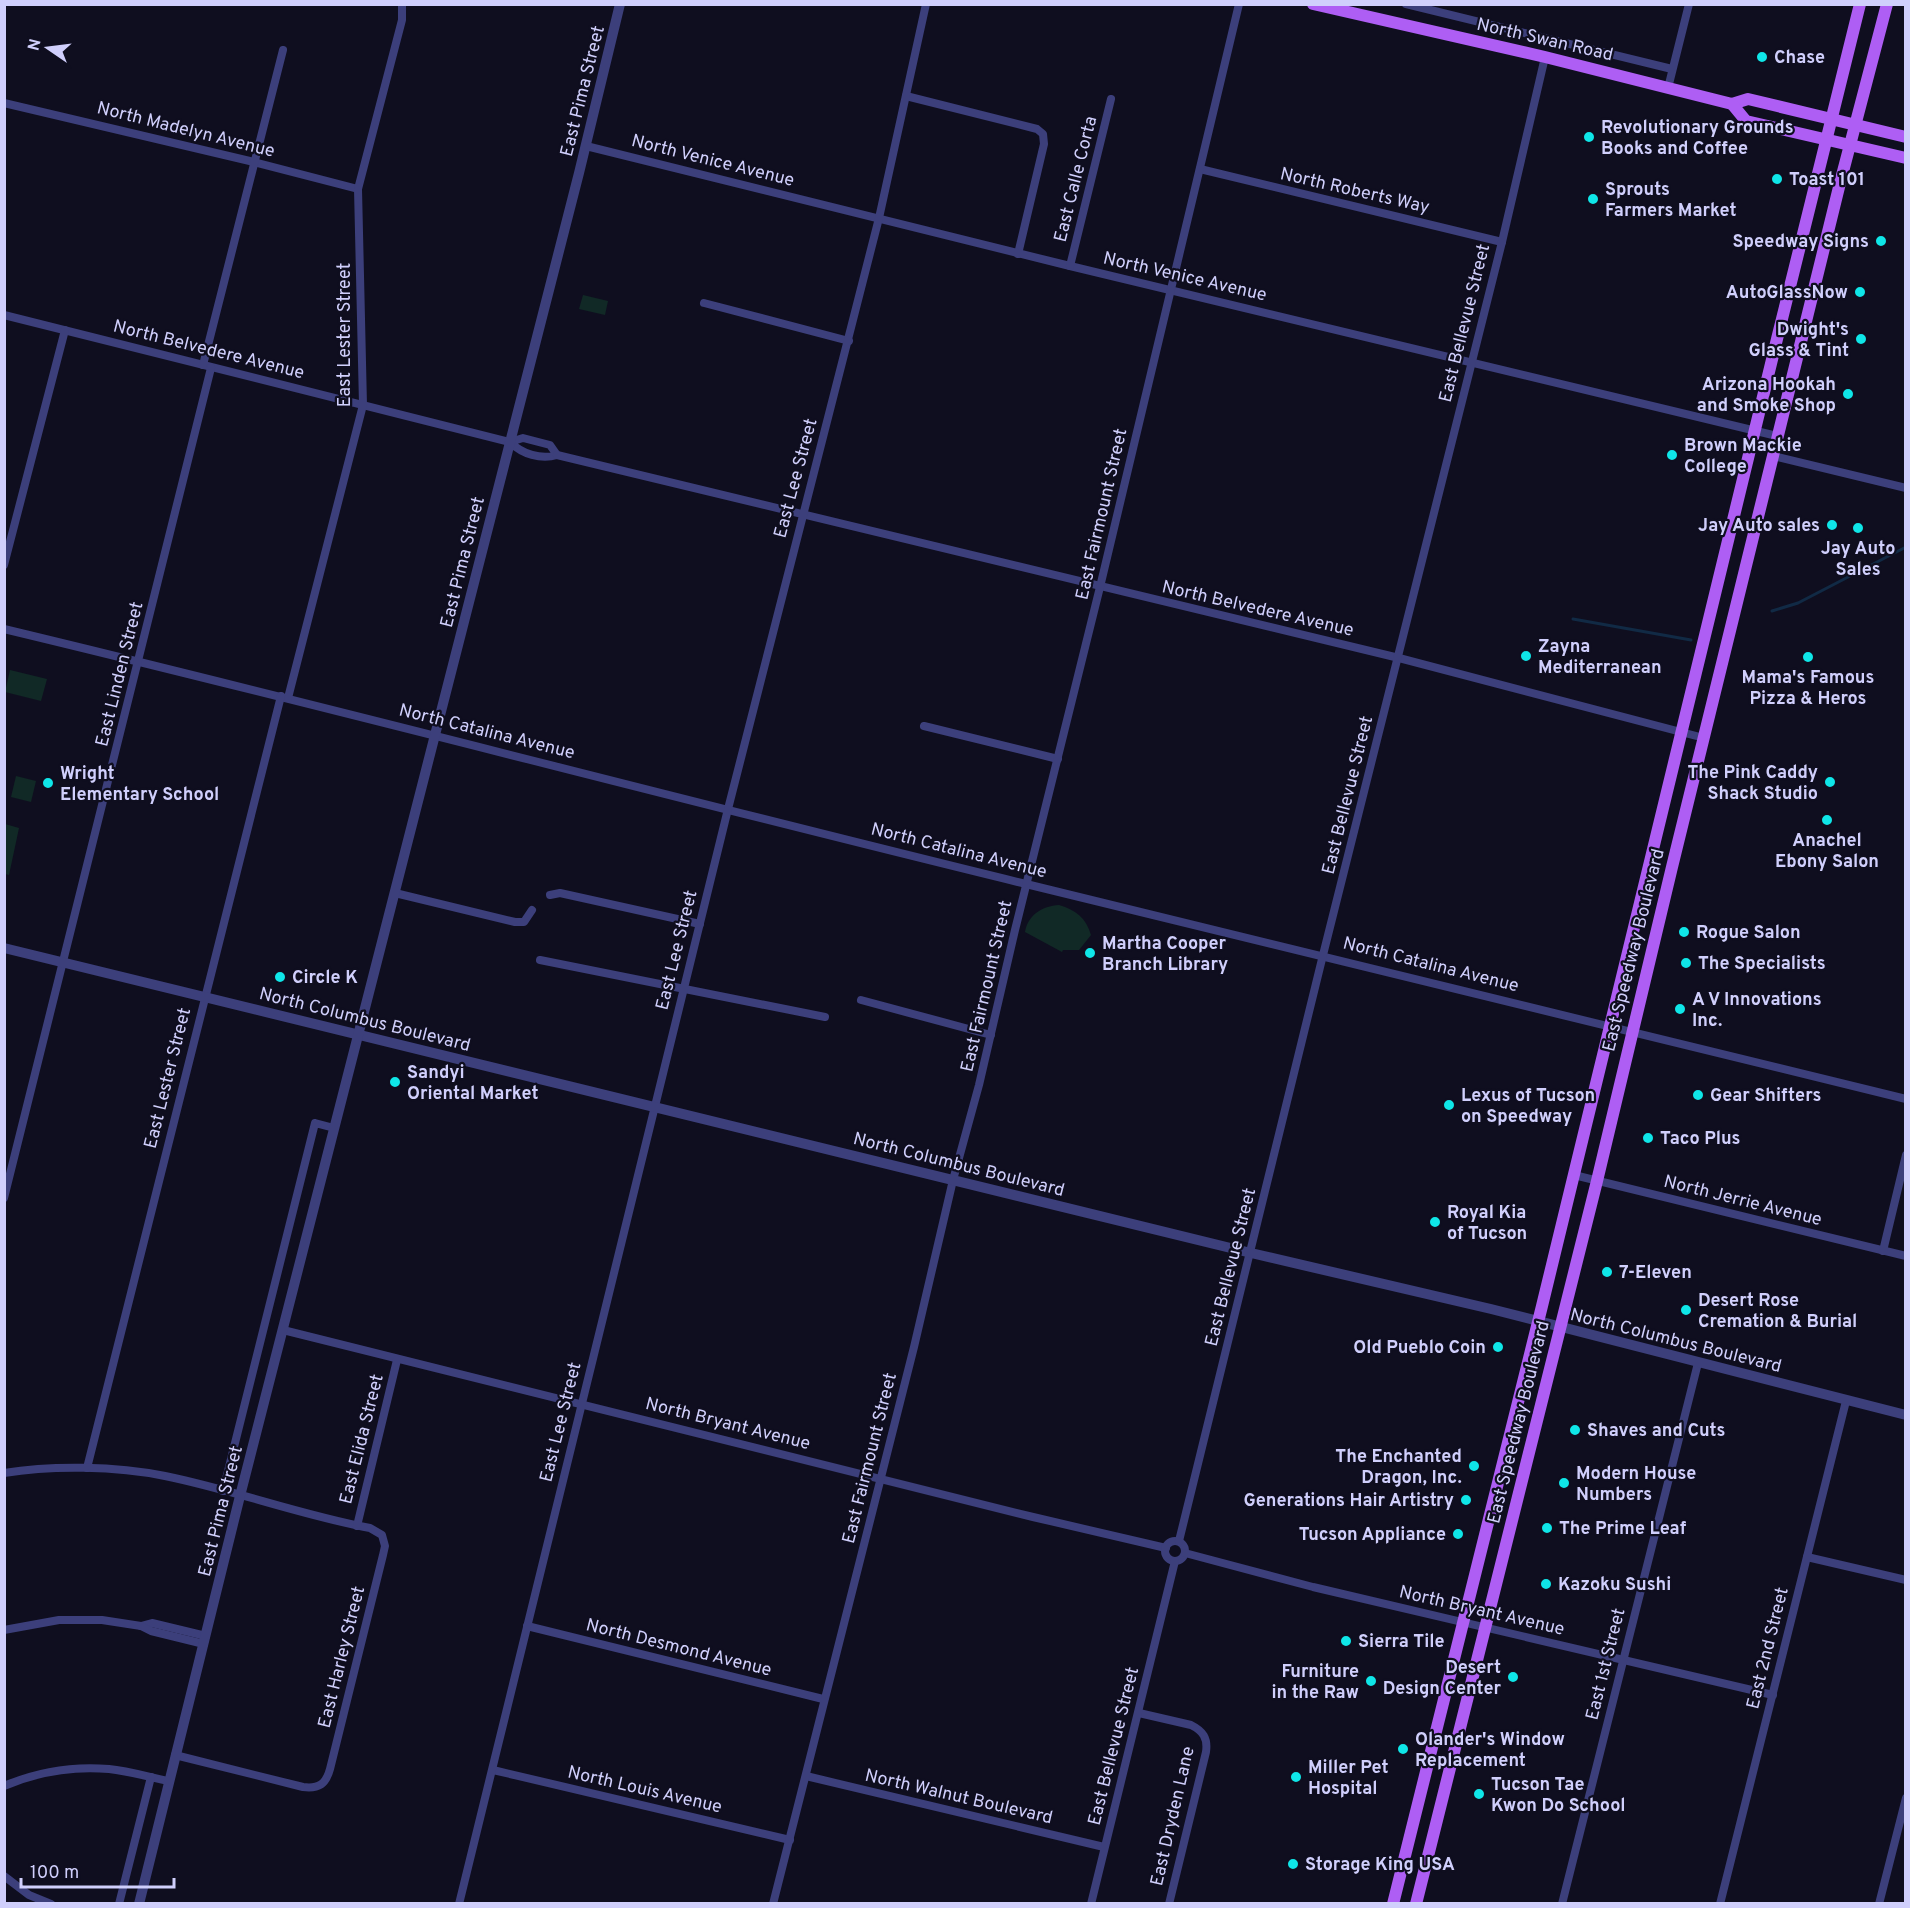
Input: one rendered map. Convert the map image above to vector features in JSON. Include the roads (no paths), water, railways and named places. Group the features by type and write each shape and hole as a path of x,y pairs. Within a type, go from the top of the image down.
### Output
{"main road":[{"name":"North Swan Road","path":"1313,4 1545,57 1732,104 1748,99 1905,137"},
{"name":"East Speedway Boulevard","path":"1393,1904 1538,1322 1680,732 1860,4"},
{"name":"East Speedway Boulevard","path":"1416,1904 1597,1181 1849,145 1887,4"},
{"name":"North Swan Road","path":"1732,104 1746,121 1905,158"}],"street":[{"name":"East Lester Street","path":"87,1468 204,997 363,405 358,189 402,20 402,4"},
{"name":"East Pima Street","path":"139,1904 240,1496 586,146 620,4"},
{"name":"East Lee Street","path":"459,1904 728,809 802,513 849,341 879,218 926,4"},
{"name":"East Fairmount Street","path":"773,1904 823,1699 881,1478 953,1180 979,1085 1239,4"},
{"name":"North Swan Road","path":"1406,4 1672,69"},
{"path":"1668,88 1689,4"},
{"name":"East Linden Street","path":"4,1198 140,662 254,162 283,50"},
{"name":"East Bellevue Street","path":"1179,1541 1502,242 1545,57"},
{"path":"906,96 1037,129 1043,134 1044,144 1018,254"},
{"name":"East Calle Corta","path":"1070,267 1111,99"},
{"name":"North Madelyn Avenue","path":"4,103 358,189"},
{"name":"North Venice Avenue","path":"586,146 1070,267 1171,289 1777,436"},
{"name":"North Roberts Way","path":"1200,170 1502,242"},
{"path":"704,303 849,341"},
{"name":"North Belvedere Avenue","path":"4,315 510,442 519,451 548,458 557,455 802,513 1399,658 1704,738"},
{"path":"4,565 65,330"},
{"name":"North Belvedere Avenue","path":"510,442 523,438 550,445 557,455"},
{"path":"1773,456 1905,488"},
{"name":"North Catalina Avenue","path":"4,629 284,697 1027,885 1632,1030 1905,1100"},
{"path":"924,726 1058,759"},
{"path":"395,893 515,922 524,922 532,910"},
{"path":"550,895 560,893 700,924"},
{"name":"North Columbus Boulevard","path":"4,948 1491,1309 1698,1364 1905,1415"},
{"path":"540,960 825,1017"},
{"path":"861,1000 991,1035"},
{"name":"East Pima Street","path":"224,1491 315,1123 334,1128"},
{"path":"1883,1251 1905,1155"},
{"name":"North Jerrie Avenue","path":"1574,1175 1905,1256"},
{"name":"North Bryant Avenue","path":"283,1330 397,1360 1166,1548"},
{"name":"East Elida Street","path":"357,1526 397,1360"},
{"name":"East 1st Street","path":"1562,1904 1698,1364"},
{"name":"East 2nd Street","path":"1720,1904 1846,1401"},
{"path":"4,1473 29,1469 87,1468 164,1476 357,1526"},
{"name":"East Harley Street","path":"176,1755 303,1787 316,1788 324,1784 330,1769 385,1546 384,1538 377,1532 357,1526"},
{"path":"1179,1541 1184,1545 1185,1553 1182,1559 1175,1561 1167,1557 1166,1548 1171,1542 1179,1541"},
{"name":"North Bryant Avenue","path":"1185,1553 1313,1587 1773,1695"},
{"path":"1807,1557 1905,1580"},
{"name":"East Bellevue Street","path":"1090,1904 1175,1561"},
{"path":"4,1630 59,1620 102,1620 205,1640"},
{"name":"North Desmond Avenue","path":"527,1626 823,1699"},
{"name":"East Dryden Lane","path":"1139,1713 1191,1725 1206,1738 1206,1752 1169,1904"},
{"path":"4,1786 24,1778 74,1768 111,1769 169,1781"},
{"name":"North Louis Avenue","path":"493,1770 790,1840"},
{"name":"North Walnut Boulevard","path":"806,1776 1104,1847"},
{"path":"119,1904 151,1777"},
{"path":"1879,1904 1905,1798"},
{"path":"4,1876 29,1895 51,1904"}],"waterway":[{"path":"1772,611 1798,603 1906,547"},
{"path":"1573,619 1691,640"}],"place":[{"name":"Chase","path":"1762,57"},
{"name":"Revolutionary Grounds Books and Coffee","path":"1589,137"},
{"name":"Toast 101","path":"1777,179"},
{"name":"Sprouts Farmers Market","path":"1593,199"},
{"name":"Speedway Signs","path":"1881,241"},
{"name":"AutoGlassNow","path":"1860,292"},
{"name":"Dwight's Glass & Tint","path":"1861,339"},
{"name":"Arizona Hookah and Smoke Shop","path":"1848,394"},
{"name":"Brown Mackie College","path":"1672,455"},
{"name":"Jay Auto sales","path":"1832,525"},
{"name":"Jay Auto Sales","path":"1858,528"},
{"name":"Zayna Mediterranean","path":"1526,656"},
{"name":"Mama's Famous Pizza & Heros","path":"1808,657"},
{"name":"The Pink Caddy Shack Studio","path":"1830,782"},
{"name":"Wright Elementary School","path":"48,783"},
{"name":"Anachel Ebony Salon","path":"1827,820"},
{"name":"Rogue Salon","path":"1684,932"},
{"name":"Martha Cooper Branch Library","path":"1090,953"},
{"name":"The Specialists","path":"1686,963"},
{"name":"Circle K","path":"280,977"},
{"name":"A V Innovations Inc.","path":"1680,1009"},
{"name":"Sandyi Oriental Market","path":"395,1082"},
{"name":"Gear Shifters","path":"1698,1095"},
{"name":"Lexus of Tucson on Speedway","path":"1449,1105"},
{"name":"Taco Plus","path":"1648,1138"},
{"name":"Royal Kia of Tucson","path":"1435,1222"},
{"name":"7-Eleven","path":"1607,1272"},
{"name":"Desert Rose Cremation & Burial","path":"1686,1310"},
{"name":"Old Pueblo Coin","path":"1498,1347"},
{"name":"Shaves and Cuts","path":"1575,1430"},
{"name":"The Enchanted Dragon, Inc.","path":"1474,1466"},
{"name":"Modern House Numbers","path":"1564,1483"},
{"name":"Generations Hair Artistry","path":"1466,1500"},
{"name":"The Prime Leaf","path":"1547,1528"},
{"name":"Tucson Appliance","path":"1458,1534"},
{"name":"Kazoku Sushi","path":"1546,1584"},
{"name":"Sierra Tile","path":"1346,1641"},
{"name":"Desert Design Center","path":"1513,1677"},
{"name":"Furniture in the Raw","path":"1371,1681"},
{"name":"Olander's Window Replacement","path":"1403,1749"},
{"name":"Miller Pet Hospital","path":"1296,1777"},
{"name":"Tucson Tae Kwon Do School","path":"1479,1794"},
{"name":"Storage King USA","path":"1293,1864"}]}
